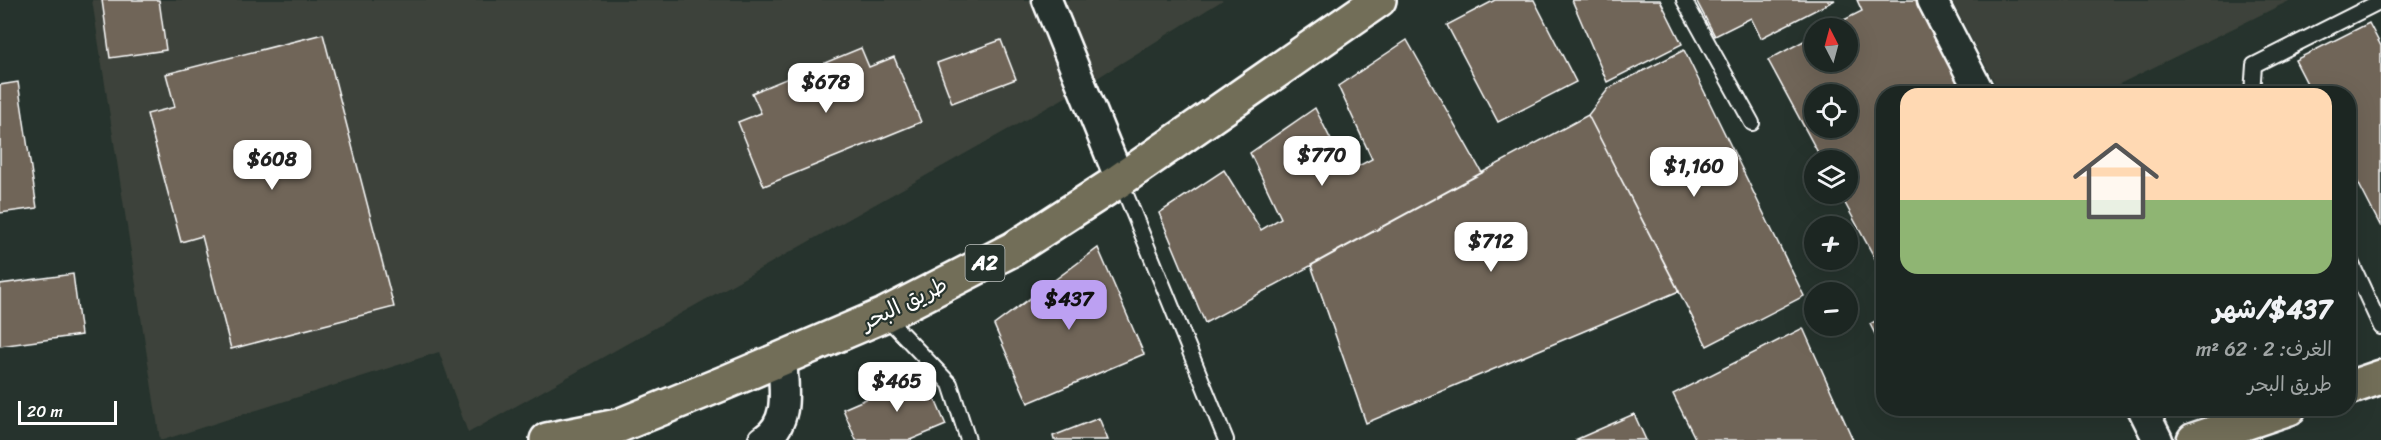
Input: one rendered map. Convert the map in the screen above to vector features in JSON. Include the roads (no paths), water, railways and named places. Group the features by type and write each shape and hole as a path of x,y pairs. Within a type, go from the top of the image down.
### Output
{"highway":[{"name":"طريق البحر","path":"547,440 618,426 724,383 884,315 1013,249 1120,180 1371,2"},
{"path":"2356,386 2381,377"},
{"path":"2194,440 2265,416"}],"street":[{"path":"1047,0 1120,180"},
{"path":"1932,0 1976,86"},
{"path":"769,439 784,413 782,357"},
{"path":"2146,416 2158,440"}],"lane":[{"path":"1684,0 1752,123"},
{"path":"2252,86 2254,65 2381,1"},
{"path":"1120,180 1226,440"},
{"path":"2356,273 2381,327"},
{"path":"884,315 950,384 968,440"}]}
